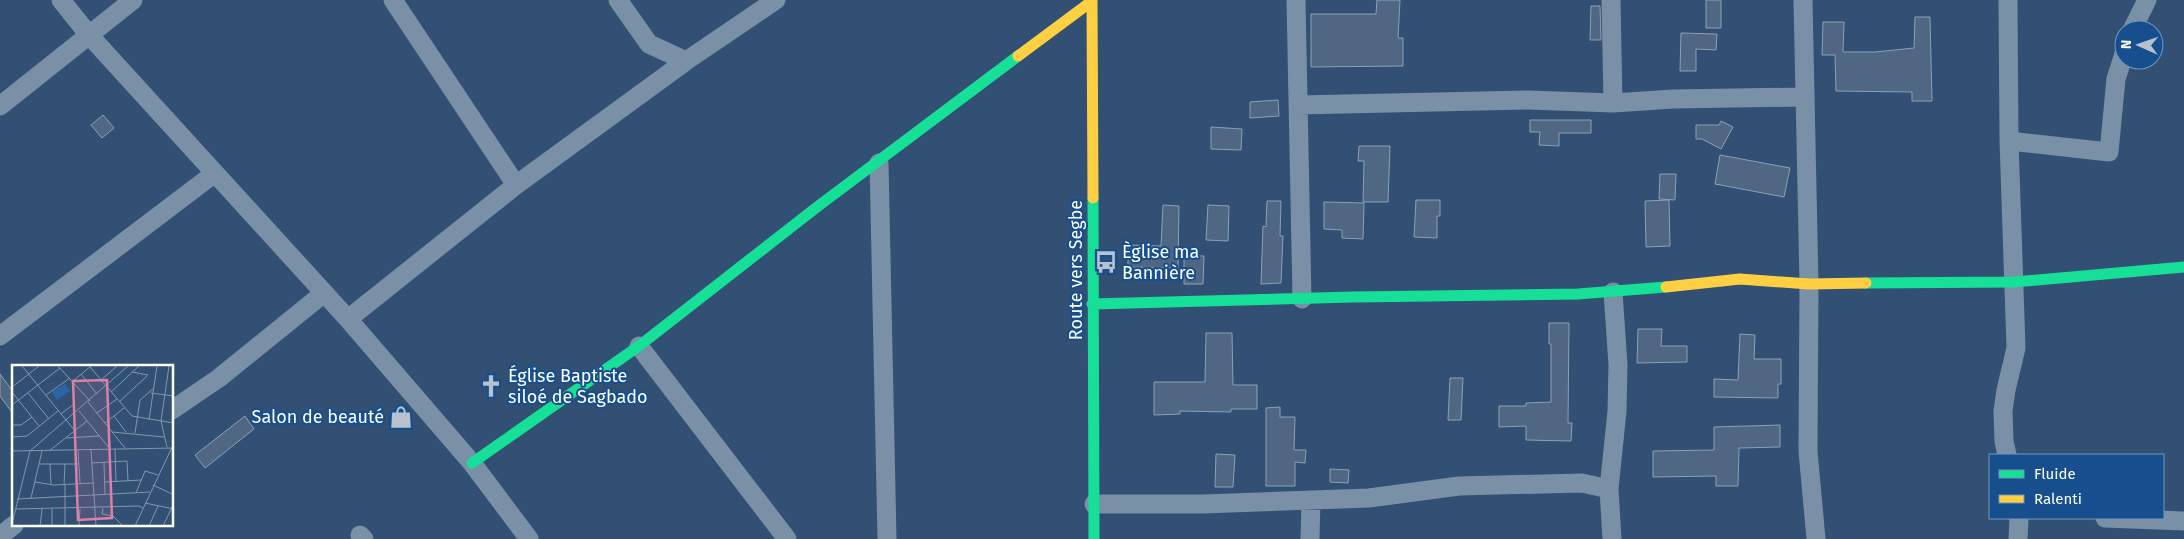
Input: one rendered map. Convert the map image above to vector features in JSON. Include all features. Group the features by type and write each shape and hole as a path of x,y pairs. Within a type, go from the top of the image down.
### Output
{"street":[{"path":"61,0 89,35 348,319 472,463 529,539"},
{"path":"0,106 133,0"},
{"path":"393,0 516,185"},
{"path":"618,0 649,44 686,61"},
{"path":"348,319 516,185 686,61 776,0"},
{"path":"472,463 639,346 817,207 1092,0"},
{"name":"Route vers Segbe","path":"1092,0 1092,304 1095,402 1094,539"},
{"path":"1296,0 1302,299"},
{"path":"1611,0 1613,103"},
{"path":"1803,0 1809,284 1808,451 1816,539"},
{"path":"2007,454 2004,441 2004,411 2006,390 2016,348 2009,141 2008,0"},
{"path":"2137,20 2147,0"},
{"path":"2009,141 2109,152 2116,79 2119,70"},
{"path":"1298,105 1529,100 1613,103 1673,99 1804,97"},
{"path":"879,162 887,539"},
{"path":"0,336 215,173"},
{"path":"1092,304 1144,301 1578,294 1740,279 1809,284 2014,282 2184,267"},
{"path":"1612,539 1609,489 1617,411 1618,365 1613,292"},
{"path":"174,409 219,378 324,293"},
{"path":"639,346 787,539"},
{"path":"1094,504 1203,504 1369,498 1459,486 1582,484 1609,489"},
{"path":"1310,539 1311,500"},
{"path":"2018,539 2019,519"},
{"path":"2131,519 2184,521"},
{"path":"0,536 13,526"}],"building":[{"path":"1377,0 1400,0 1398,38 1403,38 1403,66 1311,67 1311,14 1376,14"},
{"path":"1706,0 1721,0 1721,28 1706,28"},
{"path":"1591,6 1600,6 1601,40 1590,40"},
{"path":"1915,17 1930,17 1932,101 1912,101 1912,92 1836,91 1835,55 1822,55 1823,22 1844,22 1843,52 1875,52 1914,48"},
{"path":"1681,33 1717,34 1716,50 1696,49 1696,71 1680,71"},
{"path":"1278,100 1279,116 1250,118 1250,102"},
{"path":"103,115 114,128 102,138 91,125"},
{"path":"1530,120 1591,120 1591,133 1559,133 1559,146 1539,145 1540,132 1530,132"},
{"path":"1721,121 1733,127 1721,149 1702,139 1696,139 1696,125 1719,125"},
{"path":"1211,127 1242,129 1241,150 1211,149"},
{"path":"1359,146 1390,146 1388,202 1363,202 1364,161 1358,161"},
{"path":"1720,155 1790,168 1784,197 1715,184"},
{"path":"1660,174 1676,174 1675,200 1659,199"},
{"path":"1416,200 1440,200 1440,216 1437,216 1437,238 1414,237"},
{"path":"1669,200 1670,246 1646,247 1645,201"},
{"path":"1267,201 1281,201 1280,236 1283,236 1281,283 1261,284 1263,226 1266,227"},
{"path":"1324,202 1364,203 1363,239 1342,238 1342,230 1324,229"},
{"path":"1163,205 1179,206 1178,268 1128,267 1128,245 1161,246"},
{"path":"1208,205 1229,206 1228,241 1206,240"},
{"path":"1184,256 1204,256 1203,284 1184,284"},
{"path":"1549,323 1569,323 1568,423 1572,423 1571,441 1526,440 1526,426 1499,427 1499,406 1526,406 1526,403 1551,402"},
{"path":"1638,329 1662,329 1661,346 1687,346 1687,362 1637,363"},
{"path":"1206,333 1232,333 1233,385 1257,385 1257,409 1231,409 1231,412 1180,411 1180,414 1154,415 1154,382 1205,382"},
{"path":"1740,334 1755,335 1754,359 1781,359 1781,384 1778,384 1778,398 1714,397 1714,379 1738,380"},
{"path":"0,374 12,390 12,412 0,396"},
{"path":"1450,378 1463,378 1461,420 1448,420"},
{"path":"1280,407 1280,417 1295,417 1294,450 1306,450 1305,463 1295,462 1295,486 1266,486 1266,408"},
{"path":"245,416 254,429 205,468 195,455"},
{"path":"1780,425 1780,447 1739,448 1738,486 1716,486 1716,476 1653,477 1653,451 1714,450 1714,427"},
{"path":"1216,454 1235,455 1233,487 1215,487"},
{"path":"1330,469 1349,470 1348,483 1330,482"}],"traffic: fast":[{"path":"472,463 639,346 817,207 1018,56"},
{"path":"1093,198 1094,539"},
{"path":"1866,283 2014,282 2184,267"},
{"path":"1092,304 1353,297 1578,294 1666,287"}],"traffic: slow":[{"path":"1092,0 1093,198"},
{"path":"1018,56 1092,1"},
{"path":"1666,287 1740,279 1809,284 1866,283"}],"place":[{"name":"Èglise ma Bannière","path":"1106,262"},
{"name":"Église Baptiste siloé de Sagbado","path":"491,386"},
{"name":"Salon de beauté","path":"401,417"}]}
